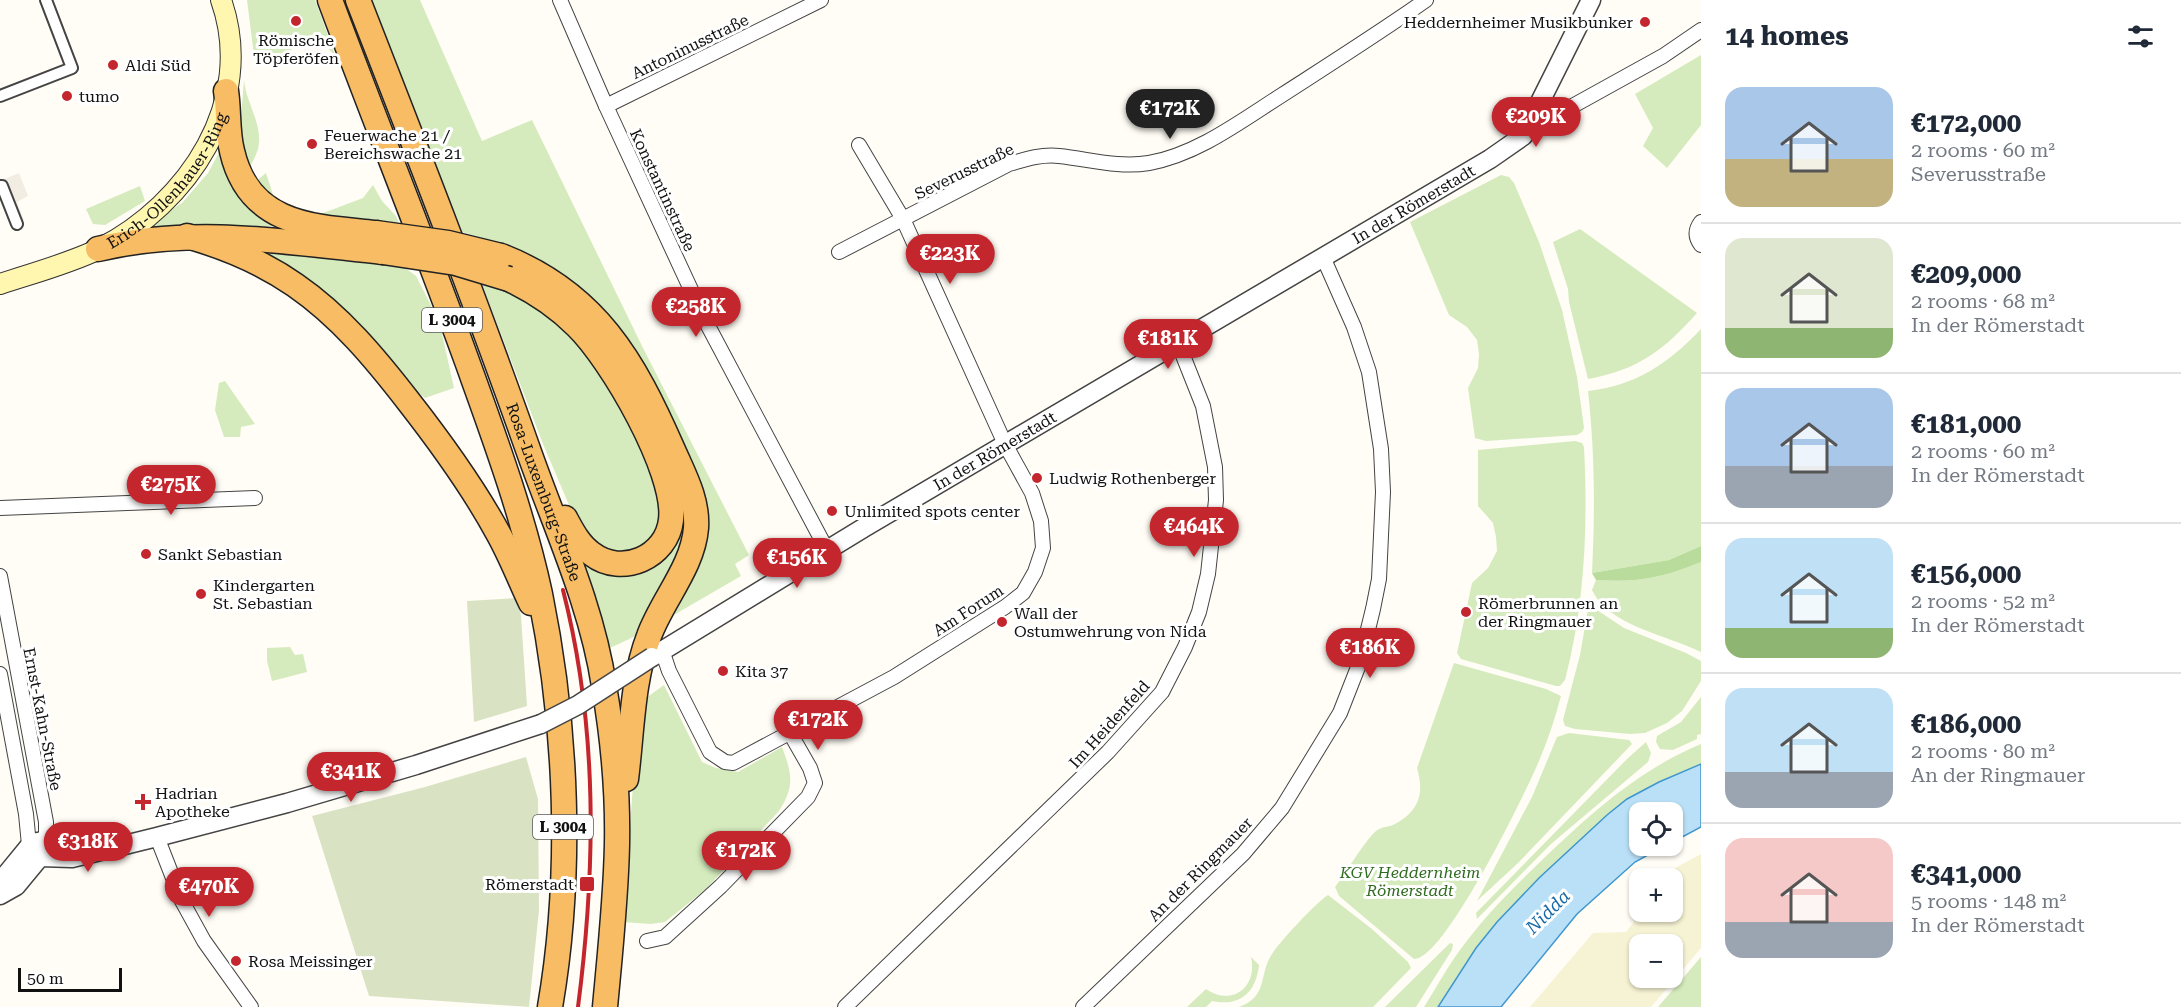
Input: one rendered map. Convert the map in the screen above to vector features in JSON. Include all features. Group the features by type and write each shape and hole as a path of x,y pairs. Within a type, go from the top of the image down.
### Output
{"highway":[{"name":"Rosa-Luxemburg-Straße","path":"330,0 438,281 506,468 533,565 548,647 560,741 564,881 561,932 550,1007"},
{"name":"Rosa-Luxemburg-Straße","path":"358,0 470,287 579,587 604,683 616,781 617,844 605,1007"},
{"path":"226,91 234,159 244,180 259,200 282,217 300,224 380,242 509,279 546,300 578,327 610,368 650,441 667,487 672,511 666,538 654,552 632,563 612,563 593,555 575,536 532,461"},
{"path":"188,236 237,252 280,275 323,306 366,349 436,437 498,533 532,606 548,647"},
{"path":"98,249 142,240 188,236 448,243 501,256 556,284 608,332 658,415 695,507 696,529 691,551 654,622 642,660 617,844"}],"main road":[{"name":"Erich-Ollenhauer-Ring","path":"1,285 98,249 142,222 181,186 202,157 210,141 220,116 226,91 230,52 223,3"}],"street":[{"path":"47,0 71,66"},
{"path":"47,0 71,66"},
{"name":"Konstantinstraße","path":"560,0 606,106 705,320 827,550"},
{"name":"Antoninusstraße","path":"606,106 821,0"},
{"name":"Severusstraße","path":"839,252 1010,164 1034,157 1057,156 1130,166 1152,163 1186,152 1225,131 1373,37 1426,0"},
{"name":"In der Römerstadt","path":"38,848 109,849 287,803 416,765 541,724 585,701 657,653 827,550 1464,175 1523,136 1591,0"},
{"path":"1541,101 1556,107 1569,108 1663,56 1701,30"},
{"path":"0,89 71,66"},
{"path":"0,96 71,66"},
{"name":"Am Forum","path":"657,653 669,671 710,752 718,759 733,763 894,677 1005,607 1023,592 1035,572 1042,548 1041,520 1032,493 1005,444 903,219 859,145"},
{"path":"0,186 2,186 17,224"},
{"path":"1701,222 1696,229 1697,239 1701,245"},
{"name":"An der Ringmauer","path":"1083,1007 1243,854 1282,808 1340,713 1360,662 1379,579 1383,492 1381,449 1370,372 1354,327 1323,257"},
{"name":"Im Heidenfeld","path":"845,1007 1108,752 1161,692 1185,647 1199,612 1208,574 1216,500 1215,467 1203,406 1178,343"},
{"path":"0,508 255,498"},
{"name":"Ernst-Kahn-Straße","path":"0,576 46,822 38,848"},
{"name":"Ernst-Kahn-Straße","path":"0,674 26,814 38,848"},
{"path":"647,941 665,937 721,886 808,797 815,783 810,768 790,733"},
{"path":"158,837 182,901 204,941 249,1006"},
{"path":"0,882 38,848"},
{"path":"0,895 16,886 38,848"}],"shaded area":[{"path":"19,173 28,196 17,202 24,221 14,225 0,193 0,181"},
{"path":"1701,854 1701,948 1683,969 1683,934 1629,934 1629,988 1667,988 1651,1007 1530,1007 1593,933 1626,932 1634,922 1683,922 1683,868 1675,868"}],"green space":[{"path":"247,0 315,0 336,57 325,45 309,43 255,63"},
{"path":"369,0 420,0 482,141 532,120 643,348 749,555 735,564 741,576 660,623 705,519 567,280 528,254 462,232"},
{"path":"1701,55 1701,125 1667,168 1643,146 1653,128 1635,94"},
{"path":"244,80 259,132 257,152 248,171 240,132"},
{"path":"222,147 276,224 266,227 145,232 146,225 182,203 208,173"},
{"path":"266,173 275,201 255,182"},
{"path":"1501,175 1509,177 1514,183 1539,242 1562,310 1577,377 1584,428 1577,435 1486,441 1475,438 1468,388 1478,368 1477,340 1467,327 1449,315 1410,222"},
{"path":"373,185 382,201 396,216 400,226 318,215 363,198"},
{"path":"140,186 145,201 105,225 93,224 86,209"},
{"path":"1580,229 1697,313 1673,338 1636,364 1588,379 1569,302 1568,289 1553,242"},
{"path":"228,246 400,264 416,276 439,321 454,388 425,398"},
{"path":"506,266 562,298 596,331 633,384 665,448 677,480 684,508 684,533 679,554 644,629 608,649 583,560 598,569 622,575 647,569 661,559 673,547 678,537 681,515 676,488 666,457 652,426 618,366 601,342 586,324 559,300 540,287 508,271"},
{"path":"482,284 529,299 560,320 613,387 635,426 665,513 646,553 599,552 578,526 543,444"},
{"path":"1701,329 1701,546 1669,560 1592,573 1594,482 1588,391 1621,384 1650,371 1664,362"},
{"path":"225,381 255,424 241,427 240,437 224,437 215,410 219,383"},
{"path":"1575,441 1582,443 1584,447 1586,506 1584,564 1577,622 1565,680 1560,686 1556,686 1461,659 1457,653 1472,583 1488,568 1497,551 1493,523 1478,506 1478,450"},
{"path":"1701,546 1701,562 1662,576 1610,581 1596,580 1592,573 1669,560"},
{"path":"1701,562 1701,652 1625,621 1600,602 1592,590 1596,580 1624,581 1649,578"},
{"path":"517,598 521,616 527,706 474,722 467,601"},
{"path":"1591,606 1624,628 1701,661 1701,681 1682,711 1667,723 1645,733 1630,734 1565,726 1563,720 1580,655 1588,609"},
{"path":"290,647 295,655 303,654 307,672 272,681 267,661 267,648"},
{"name":"KGV Heddernheim Römerstadt","path":"1454,663 1546,689 1561,696 1539,761 1483,872 1444,933 1427,952 1414,959 1339,896 1335,887 1376,831 1402,820 1414,808 1420,794 1417,768"},
{"path":"664,685 702,762 716,768 738,772 782,747 790,773 790,787 779,811 706,889 665,922 651,924 623,922 639,703"},
{"path":"1701,697 1701,734 1697,735 1697,739 1673,750 1660,749 1656,742 1657,736 1681,722"},
{"path":"1569,733 1629,740 1632,744 1518,863 1477,901 1532,797 1557,737"},
{"path":"1646,742 1651,753 1648,762 1551,844 1477,919 1476,913"},
{"path":"1701,744 1701,764 1627,799 1607,815 1539,878 1497,922 1476,948 1438,1007 1424,1007 1455,957 1474,932 1509,893 1556,847 1634,781 1677,755"},
{"path":"526,757 538,799 539,910 529,1007 369,996 312,816 425,787"},
{"name":"KGV Heddernheim Römerstadt","path":"1328,895 1372,929 1408,962 1411,968 1373,1007 1239,1007 1255,997 1259,991 1268,962 1276,948"},
{"path":"1450,943 1453,944 1452,950 1416,1007 1385,1007"},
{"path":"1251,957 1259,965 1254,983 1245,995 1231,1002 1212,1001 1206,1007 1187,1007 1206,989 1225,996 1241,991 1251,977"},
{"path":"1701,957 1701,1007 1658,1007 1674,988 1683,988 1683,978"}],"water":[{"name":"Nidda","path":"1701,764 1701,827 1683,837 1683,802 1629,802 1629,856 1646,856 1635,862 1577,914 1501,1007 1438,1007 1476,948 1539,878 1627,799"}],"railway":[{"path":"563,590 583,693 590,797 588,902 578,1007"}],"place":[{"name":"Römische Töpferöfen","path":"296,21"},
{"name":"Heddernheimer Musikbunker","path":"1645,22"},
{"name":"Aldi Süd","path":"113,65"},
{"name":"tumo","path":"67,96"},
{"name":"Feuerwache 21 / Bereichswache 21","path":"312,144"},
{"name":"Ludwig Rothenberger","path":"1037,478"},
{"name":"Unlimited spots center","path":"832,511"},
{"name":"Sankt Sebastian","path":"146,554"},
{"name":"Kindergarten St. Sebastian","path":"201,594"},
{"name":"Römerbrunnen an der Ringmauer","path":"1466,612"},
{"name":"Wall der Ostumwehrung von Nida","path":"1002,622"},
{"name":"Kita 37","path":"723,671"},
{"name":"Hadrian Apotheke","path":"143,802"},
{"name":"Römerstadt","path":"587,884"},
{"name":"Rosa Meissinger","path":"236,961"}]}
